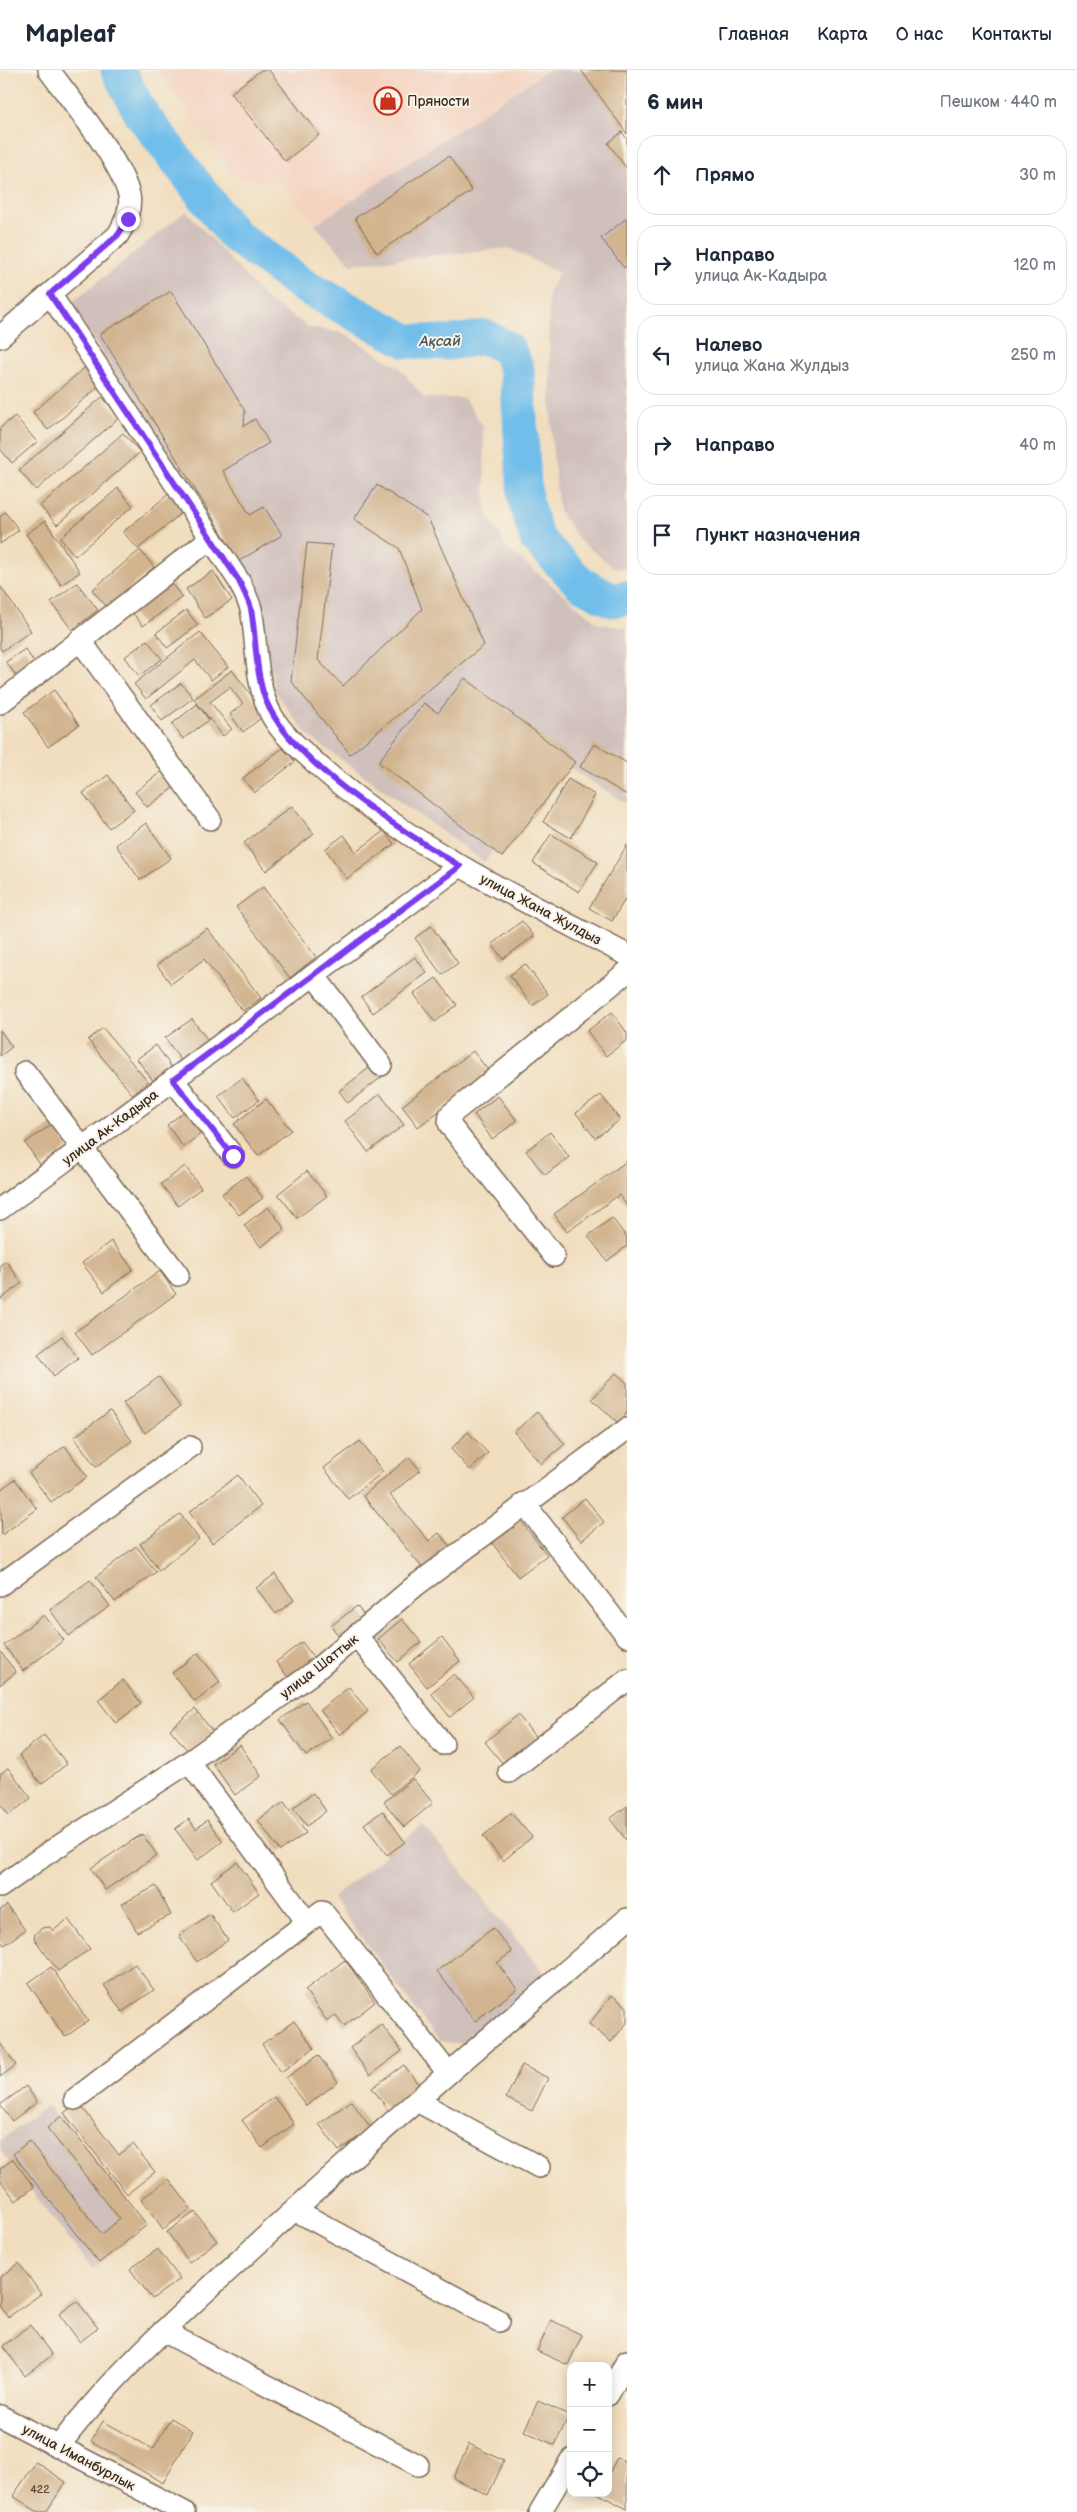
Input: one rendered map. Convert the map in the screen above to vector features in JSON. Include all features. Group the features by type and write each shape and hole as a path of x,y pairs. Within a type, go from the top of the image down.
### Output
{"street":[{"path":"0,337 118,235 128,219 129,196 117,165 49,70"},
{"name":"улица Жана Жулдыз","path":"50,294 239,581 250,607 262,692 272,716 291,741 349,791 409,835 460,866 627,955"},
{"path":"0,703 211,538"},
{"path":"80,640 210,819"},
{"name":"улица Ак-Кадыра","path":"0,1209 460,866"},
{"path":"554,1256 452,1128 449,1123 450,1115 627,972"},
{"path":"314,975 381,1066"},
{"path":"25,1072 81,1149 178,1275"},
{"path":"173,1080 233,1156"},
{"name":"улица Шаттык","path":"0,1888 45,1855 189,1762 310,1674 414,1586 524,1503 627,1429"},
{"path":"0,1585 190,1447"},
{"path":"524,1503 627,1636"},
{"path":"357,1636 443,1744"},
{"path":"509,1772 627,1680"},
{"path":"189,1762 307,1922"},
{"path":"75,2099 322,1910 448,2073"},
{"path":"59,2446 88,2408 163,2330 448,2073 627,1919"},
{"path":"417,2101 539,2167"},
{"path":"295,2210 499,2321"},
{"path":"163,2330 418,2465"},
{"path":"612,2389 625,2370"},
{"name":"улица Иманбурлык","path":"0,2416 184,2512"},
{"path":"540,2512 567,2467"}],"shaded area":[{"path":"157,70 548,70 315,225 278,181 235,179"},
{"path":"548,70 627,70 627,568 616,569 581,542 559,511 552,444 548,293 559,273 509,248 351,264 315,225"},
{"path":"186,211 268,301 309,327 343,333 400,368 424,398 464,398 483,426 486,510 506,547 599,624 627,628 627,804 561,762 484,862 306,734 275,691 255,586 70,304"},
{"path":"423,1825 544,1973 462,2044 439,2041 332,1898"},
{"path":"47,2105 141,2230 92,2269 0,2150 0,2141"}],"building":[{"path":"261,70 269,70 319,135 285,161 231,93"},
{"path":"581,70 627,70 627,134"},
{"path":"622,132 627,139 627,169 608,143"},
{"path":"449,156 472,191 377,253 355,218"},
{"path":"627,218 627,265 624,268 601,238"},
{"path":"171,291 245,411 244,426 255,419 269,443 223,471 250,515 264,507 282,535 239,561 100,334"},
{"path":"89,364 104,382 48,430 33,412"},
{"path":"102,397 120,417 36,490 19,470"},
{"path":"15,416 37,442 12,463 0,449 0,428"},
{"path":"123,433 140,452 57,525 40,506"},
{"path":"377,485 428,518 484,645 350,754 291,681 307,543 332,545 318,660 343,686 422,609 399,548 354,519"},
{"path":"118,488 133,506 75,556 60,538"},
{"path":"171,492 186,509 138,549 123,532"},
{"path":"5,512 19,530 0,544 0,516"},
{"path":"45,521 80,572 61,585 26,534"},
{"path":"140,550 154,567 107,607 92,590"},
{"path":"213,571 232,600 205,618 186,589"},
{"path":"77,583 98,610 72,630 51,602"},
{"path":"171,583 182,597 143,626 132,612"},
{"path":"0,586 31,631 2,651 0,648"},
{"path":"186,610 198,625 167,648 156,633"},
{"path":"200,632 228,667 211,680 195,660 146,699 134,684"},
{"path":"147,640 162,659 139,676 125,657"},
{"path":"25,649 39,669 21,682 6,662"},
{"path":"232,670 266,714 243,732 230,714 243,704 230,687 210,702 232,729 223,736 194,699"},
{"path":"465,678 575,762 502,857 378,762 424,703 438,713"},
{"path":"181,683 193,698 162,721 151,705"},
{"path":"54,690 79,725 48,747 24,712"},
{"path":"197,704 209,720 183,739 172,724"},
{"path":"594,744 627,763 627,795 580,767"},
{"path":"284,747 295,762 254,793 243,778"},
{"path":"165,769 177,785 147,807 135,792"},
{"path":"108,775 134,810 109,828 83,793"},
{"path":"568,779 595,795 571,838 543,822"},
{"path":"292,806 314,834 266,871 244,843"},
{"path":"146,823 171,858 140,880 116,845"},
{"path":"384,831 394,844 347,879 325,849 344,835 356,852"},
{"path":"551,834 598,862 579,892 533,863"},
{"path":"627,845 627,896 612,921 589,908"},
{"path":"263,887 316,957 290,978 236,907"},
{"path":"522,921 534,936 503,959 492,944"},
{"path":"431,926 458,963 442,975 415,938"},
{"path":"207,928 261,998 243,1011 204,959 171,984 157,965"},
{"path":"415,957 427,973 373,1013 361,997"},
{"path":"525,964 548,994 532,1006 510,975"},
{"path":"436,978 457,1005 435,1022 414,994"},
{"path":"612,1012 627,1033 627,1040 606,1056 587,1031"},
{"path":"192,1019 209,1042 182,1062 165,1038"},
{"path":"103,1028 148,1082 133,1095 88,1040"},
{"path":"0,1030 12,1047 0,1056"},
{"path":"156,1045 172,1068 154,1082 137,1059"},
{"path":"473,1051 490,1073 418,1127 402,1106"},
{"path":"378,1061 387,1073 348,1103 339,1091"},
{"path":"242,1078 259,1100 235,1118 218,1096"},
{"path":"380,1094 404,1125 368,1152 345,1121"},
{"path":"601,1095 620,1120 595,1138 576,1113"},
{"path":"498,1096 517,1121 492,1139 474,1114"},
{"path":"266,1099 291,1130 258,1156 234,1124"},
{"path":"190,1107 207,1129 183,1147 167,1125"},
{"path":"52,1124 68,1148 42,1167 25,1143"},
{"path":"550,1132 569,1157 545,1175 526,1151"},
{"path":"627,1161 627,1206 619,1195 567,1232 554,1214"},
{"path":"185,1166 201,1188 178,1206 161,1184"},
{"path":"307,1171 327,1196 297,1218 278,1194"},
{"path":"246,1176 263,1198 239,1215 222,1194"},
{"path":"268,1207 285,1229 261,1247 244,1225"},
{"path":"612,1218 627,1238 627,1246 607,1261 588,1236"},
{"path":"111,1241 133,1269 104,1292 82,1263"},
{"path":"6,1261 22,1283 0,1300 0,1265"},
{"path":"160,1271 176,1294 92,1355 75,1332"},
{"path":"62,1336 78,1358 54,1376 38,1354"},
{"path":"616,1373 627,1383 627,1413 618,1423 592,1399"},
{"path":"159,1377 180,1407 145,1433 123,1403"},
{"path":"110,1411 132,1441 96,1467 74,1437"},
{"path":"537,1412 565,1444 541,1464 514,1432"},
{"path":"468,1432 488,1453 470,1470 451,1449"},
{"path":"360,1441 383,1472 348,1499 324,1468"},
{"path":"65,1446 87,1477 51,1502 29,1473"},
{"path":"409,1457 420,1470 390,1495 429,1541 439,1533 452,1549 425,1571 363,1496"},
{"path":"238,1475 261,1506 212,1543 189,1512"},
{"path":"15,1479 37,1509 2,1535 0,1490"},
{"path":"585,1498 604,1522 581,1541 562,1517"},
{"path":"180,1514 199,1539 159,1570 140,1544"},
{"path":"521,1521 547,1555 518,1577 492,1543"},
{"path":"136,1546 156,1572 115,1602 96,1577"},
{"path":"275,1574 294,1600 276,1614 256,1588"},
{"path":"90,1580 110,1606 69,1636 50,1610"},
{"path":"357,1606 368,1621 343,1641 331,1626"},
{"path":"44,1615 64,1640 23,1671 4,1645"},
{"path":"402,1619 421,1642 398,1662 378,1639"},
{"path":"442,1637 460,1661 427,1687 409,1664"},
{"path":"302,1642 316,1661 291,1681 276,1662"},
{"path":"0,1651 16,1672 0,1685"},
{"path":"198,1653 220,1682 195,1702 172,1673"},
{"path":"454,1674 474,1697 450,1717 431,1693"},
{"path":"123,1680 141,1703 116,1723 98,1700"},
{"path":"349,1687 368,1711 340,1735 320,1710"},
{"path":"306,1701 332,1738 306,1756 280,1720"},
{"path":"195,1709 213,1732 188,1751 170,1729"},
{"path":"518,1715 537,1739 504,1765 485,1742"},
{"path":"44,1735 67,1764 41,1784 19,1755"},
{"path":"240,1745 261,1776 235,1795 213,1764"},
{"path":"400,1746 420,1771 391,1794 371,1769"},
{"path":"8,1768 31,1798 9,1815 0,1804 0,1774"},
{"path":"413,1779 433,1803 404,1827 384,1802"},
{"path":"313,1793 326,1811 307,1826 293,1808"},
{"path":"284,1802 306,1833 280,1851 258,1820"},
{"path":"627,1806 627,1841 610,1819"},
{"path":"383,1811 405,1842 387,1855 364,1824"},
{"path":"511,1813 532,1837 503,1861 483,1836"},
{"path":"189,1819 196,1829 207,1820 223,1841 198,1860 175,1829"},
{"path":"142,1834 157,1855 105,1890 91,1868"},
{"path":"237,1862 259,1893 233,1912 211,1881"},
{"path":"156,1886 171,1915 137,1932 122,1904"},
{"path":"7,1905 25,1930 4,1945 0,1940 0,1910"},
{"path":"210,1914 228,1940 197,1962 179,1936"},
{"path":"68,1919 90,1949 58,1971 34,1938 35,1934 42,1928 50,1927 53,1931"},
{"path":"493,1928 512,1952 497,1963 517,1989 475,2021 437,1971"},
{"path":"345,1960 375,2002 344,2026 336,2015 327,2021 305,1990"},
{"path":"135,1964 154,1990 122,2012 104,1985"},
{"path":"51,1967 88,2021 65,2037 28,1983"},
{"path":"612,1995 627,2007 627,2023 611,2042 589,2024"},
{"path":"294,2021 314,2048 281,2072 262,2044"},
{"path":"381,2024 402,2051 370,2075 350,2048"},
{"path":"0,2043 16,2065 0,2077"},
{"path":"318,2055 338,2082 306,2106 286,2078"},
{"path":"404,2065 424,2092 392,2115 372,2088"},
{"path":"522,2065 548,2078 532,2111 506,2098"},
{"path":"26,2086 37,2102 12,2121 0,2105"},
{"path":"274,2097 294,2124 262,2148 242,2120"},
{"path":"351,2101 371,2128 339,2151 319,2124"},
{"path":"78,2102 119,2155 133,2144 155,2172 127,2194 64,2113"},
{"path":"61,2116 147,2225 99,2263 13,2154 29,2141 102,2234 120,2219 47,2128"},
{"path":"13,2159 34,2187 16,2201 0,2180 0,2169"},
{"path":"169,2179 191,2209 163,2229 141,2199"},
{"path":"195,2212 217,2241 189,2262 167,2232"},
{"path":"158,2249 180,2279 152,2299 130,2269"},
{"path":"19,2263 41,2294 8,2317 0,2307 0,2277"},
{"path":"77,2301 98,2328 80,2342 59,2314"},
{"path":"551,2320 582,2335 567,2365 537,2351"},
{"path":"30,2325 52,2355 25,2376 3,2346"},
{"path":"538,2401 567,2414 567,2419 555,2445 524,2431"},
{"path":"171,2418 193,2431 163,2483 91,2441 103,2421 153,2449"},
{"path":"469,2444 504,2461 488,2495 453,2478"},
{"path":"617,2458 627,2463 627,2509 604,2497 612,2497 612,2467"},
{"path":"36,2462 66,2482 46,2512 38,2512 13,2496"}],"waterway":[{"name":"Ақсай","path":"118,70 140,112 234,235 304,286 407,341 448,343 486,337 508,349 517,370 525,500 537,539 581,584 612,600 627,598"}],"place":[{"name":"Пряности","path":"388,101"}],"route":[{"path":"128,219 118,235 50,294 239,581 250,607 262,692 272,716 291,741 342,786 409,835 460,866 173,1080 233,1156"}]}
